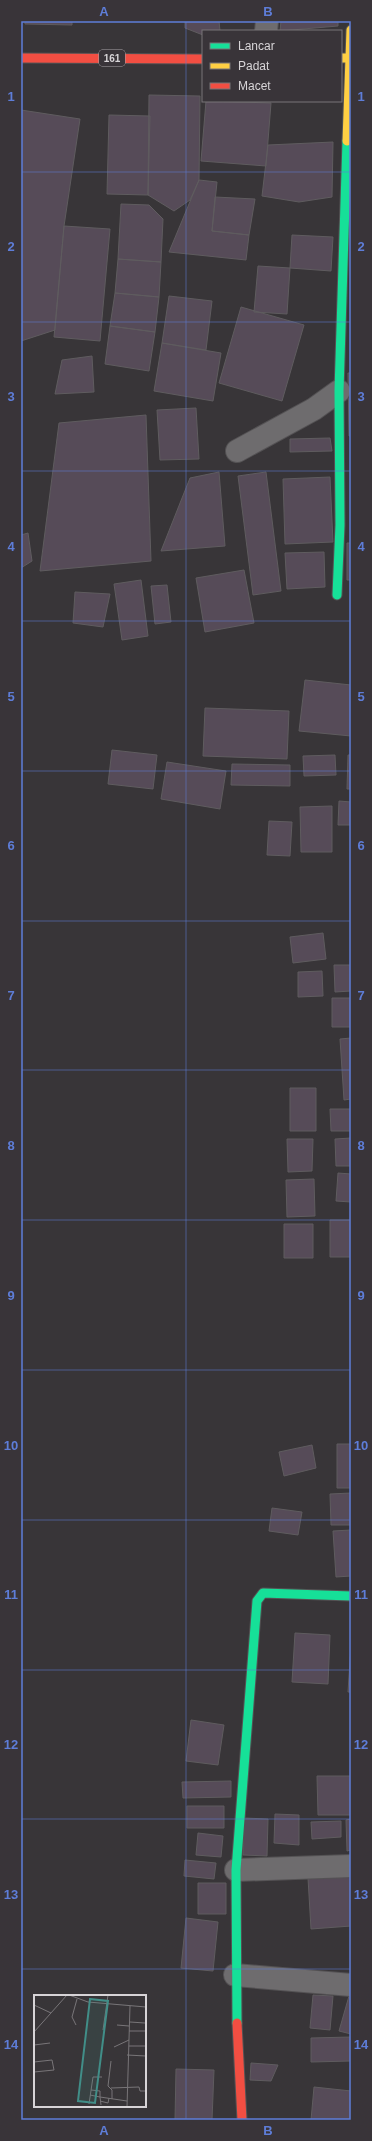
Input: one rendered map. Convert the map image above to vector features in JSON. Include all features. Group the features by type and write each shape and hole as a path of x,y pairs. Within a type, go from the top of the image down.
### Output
{"street":[{"path":"337,595 340,525 338,392 350,94 347,58 351,30"},
{"name":"161","path":"21,58 202,59"},
{"path":"237,451 314,409 338,392"},
{"path":"242,2120 237,2050 235,1975 236,1870 257,1601 263,1593 351,1596"},
{"path":"236,1870 351,1866"},
{"path":"235,1975 351,1985"}],"building":[{"path":"25,21 72,21 72,25 25,24"},
{"path":"185,21 219,21 220,30 202,30 202,35 185,28"},
{"path":"281,21 338,21 338,26 280,30"},
{"path":"149,95 200,96 199,180 190,200 174,211 148,195"},
{"path":"206,102 271,103 266,166 201,161"},
{"path":"21,110 80,119 64,226 55,330 21,341"},
{"path":"109,115 150,116 148,195 107,194"},
{"path":"333,142 332,197 299,202 262,196 268,145"},
{"path":"199,180 217,182 212,231 249,235 246,260 169,252"},
{"path":"215,197 255,199 249,235 212,231"},
{"path":"121,204 149,205 163,219 161,262 118,259"},
{"path":"64,226 110,229 100,341 54,337"},
{"path":"292,235 333,237 331,271 290,268"},
{"path":"118,259 161,262 159,297 115,293"},
{"path":"258,266 290,268 287,314 254,312"},
{"path":"115,293 159,297 155,332 110,326"},
{"path":"169,296 212,301 206,350 162,343"},
{"path":"241,307 304,325 282,401 219,383"},
{"path":"110,326 155,332 149,371 105,364"},
{"path":"162,343 221,353 213,401 154,391"},
{"path":"92,356 94,392 55,394 62,360"},
{"path":"348,373 351,373 351,436 349,436"},
{"path":"196,408 199,459 160,460 157,410"},
{"path":"146,415 151,561 40,571 59,423"},
{"path":"330,438 332,451 290,452 290,439"},
{"path":"219,472 225,546 161,551 190,478"},
{"path":"266,472 281,591 253,595 238,476"},
{"path":"330,477 333,542 285,544 283,479"},
{"path":"28,533 32,561 21,568 21,535"},
{"path":"347,543 351,543 351,580 347,580"},
{"path":"324,552 325,587 287,589 285,553"},
{"path":"244,570 254,623 205,632 196,578"},
{"path":"141,580 148,636 122,640 114,584"},
{"path":"167,585 171,622 155,624 151,586"},
{"path":"75,592 110,594 103,627 73,623"},
{"path":"305,680 351,685 351,736 299,731"},
{"path":"205,708 289,711 287,759 203,756"},
{"path":"112,750 157,755 153,789 108,784"},
{"path":"335,755 336,775 304,776 303,756"},
{"path":"348,755 351,755 351,789 347,789"},
{"path":"167,762 226,771 220,809 161,799"},
{"path":"232,764 290,765 290,786 231,785"},
{"path":"339,801 351,802 351,825 338,825"},
{"path":"332,806 332,852 301,852 300,807"},
{"path":"269,821 292,822 290,856 267,855"},
{"path":"323,933 326,959 293,963 290,937"},
{"path":"334,965 351,965 351,991 335,992"},
{"path":"322,971 323,996 298,997 298,972"},
{"path":"332,998 351,998 351,1027 332,1027"},
{"path":"351,1038 351,1099 344,1100 340,1039"},
{"path":"290,1088 316,1088 316,1131 290,1131"},
{"path":"330,1109 351,1109 351,1131 331,1131"},
{"path":"351,1138 351,1166 336,1166 335,1139"},
{"path":"287,1139 313,1139 312,1171 288,1172"},
{"path":"338,1173 351,1174 351,1202 336,1201"},
{"path":"314,1179 315,1216 287,1217 286,1180"},
{"path":"330,1220 351,1220 351,1257 330,1257"},
{"path":"284,1224 313,1224 313,1258 284,1258"},
{"path":"337,1444 351,1444 351,1488 337,1488"},
{"path":"312,1445 316,1468 284,1476 279,1452"},
{"path":"351,1493 351,1525 331,1525 330,1494"},
{"path":"272,1508 302,1512 298,1535 269,1531"},
{"path":"351,1530 351,1576 336,1577 333,1531"},
{"path":"295,1633 330,1635 328,1684 292,1682"},
{"path":"351,1645 351,1692 348,1692"},
{"path":"191,1720 224,1725 218,1765 186,1761"},
{"path":"317,1776 351,1776 351,1815 318,1815"},
{"path":"231,1781 231,1797 183,1798 182,1782"},
{"path":"187,1806 224,1806 224,1828 187,1828"},
{"path":"275,1814 299,1815 299,1845 274,1843"},
{"path":"244,1818 268,1819 267,1856 243,1855"},
{"path":"351,1819 351,1850 347,1851 346,1820"},
{"path":"341,1821 341,1837 312,1839 311,1822"},
{"path":"198,1833 223,1836 221,1857 196,1855"},
{"path":"185,1860 216,1863 214,1879 184,1876"},
{"path":"351,1876 351,1926 311,1929 308,1878"},
{"path":"198,1883 226,1883 226,1914 198,1914"},
{"path":"186,1918 218,1922 213,1971 181,1968"},
{"path":"313,1995 333,1996 330,2030 310,2028"},
{"path":"349,1996 351,1996 351,2034 339,2031"},
{"path":"351,2037 351,2061 311,2062 311,2038"},
{"path":"251,2063 278,2065 271,2081 250,2080"},
{"path":"176,2069 214,2070 212,2120 175,2120"},
{"path":"314,2087 351,2091 351,2120 311,2120"}],"traffic: fast":[{"path":"337,595 340,525 339,391 347,141"},
{"path":"237,2023 236,1870 257,1601 263,1593 351,1596"}],"traffic: slow":[{"path":"347,141 351,30"},
{"path":"342,58 351,58"}],"traffic: jam":[{"path":"21,58 202,59"},
{"path":"237,2023 242,2120"}]}
